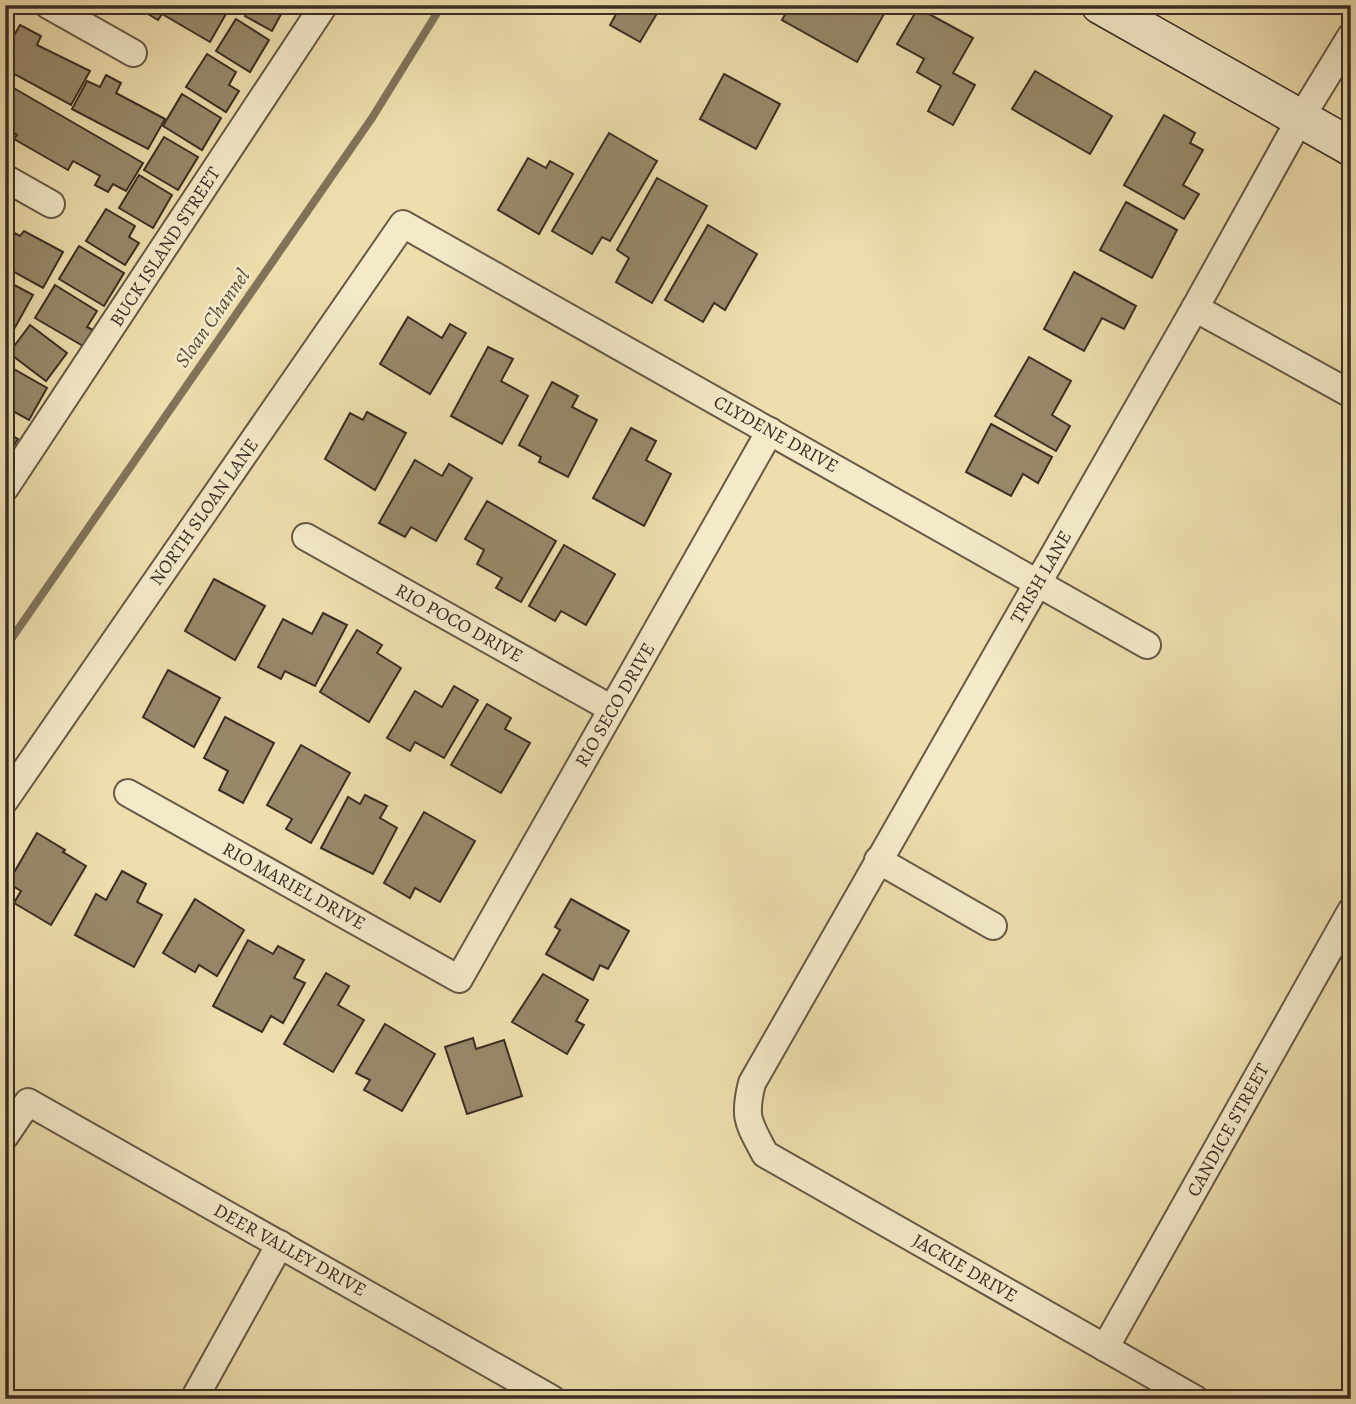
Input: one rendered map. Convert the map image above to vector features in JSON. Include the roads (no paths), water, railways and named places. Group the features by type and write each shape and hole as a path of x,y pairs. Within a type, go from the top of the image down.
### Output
{"main road":[{"path":"1100,5 1351,147"}],"street":[{"path":"48,5 133,53"},
{"name":"BUCK ISLAND STREET","path":"5,488 324,5"},
{"name":"TRISH LANE","path":"749,1123 746,1107 752,1083 1195,308 1300,119 1351,36"},
{"path":"5,178 51,204"},
{"name":"CLYDENE DRIVE","path":"404,224 1147,645"},
{"name":"NORTH SLOAN LANE","path":"5,800 404,224"},
{"path":"1195,308 1351,394"},
{"name":"RIO SECO DRIVE","path":"459,979 770,431"},
{"name":"RIO POCO DRIVE","path":"306,537 612,709"},
{"name":"RIO MARIEL DRIVE","path":"128,793 459,979"},
{"path":"878,860 993,926"},
{"name":"CANDICE STREET","path":"1105,1348 1351,911"},
{"name":"DEER VALLEY DRIVE","path":"5,1136 28,1102 550,1398"},
{"name":"JACKIE DRIVE","path":"749,1123 765,1154 1195,1399"},
{"path":"194,1399 280,1244"}],"waterway":[{"name":"Sloan Channel","path":"5,648 372,118 442,5"}]}
